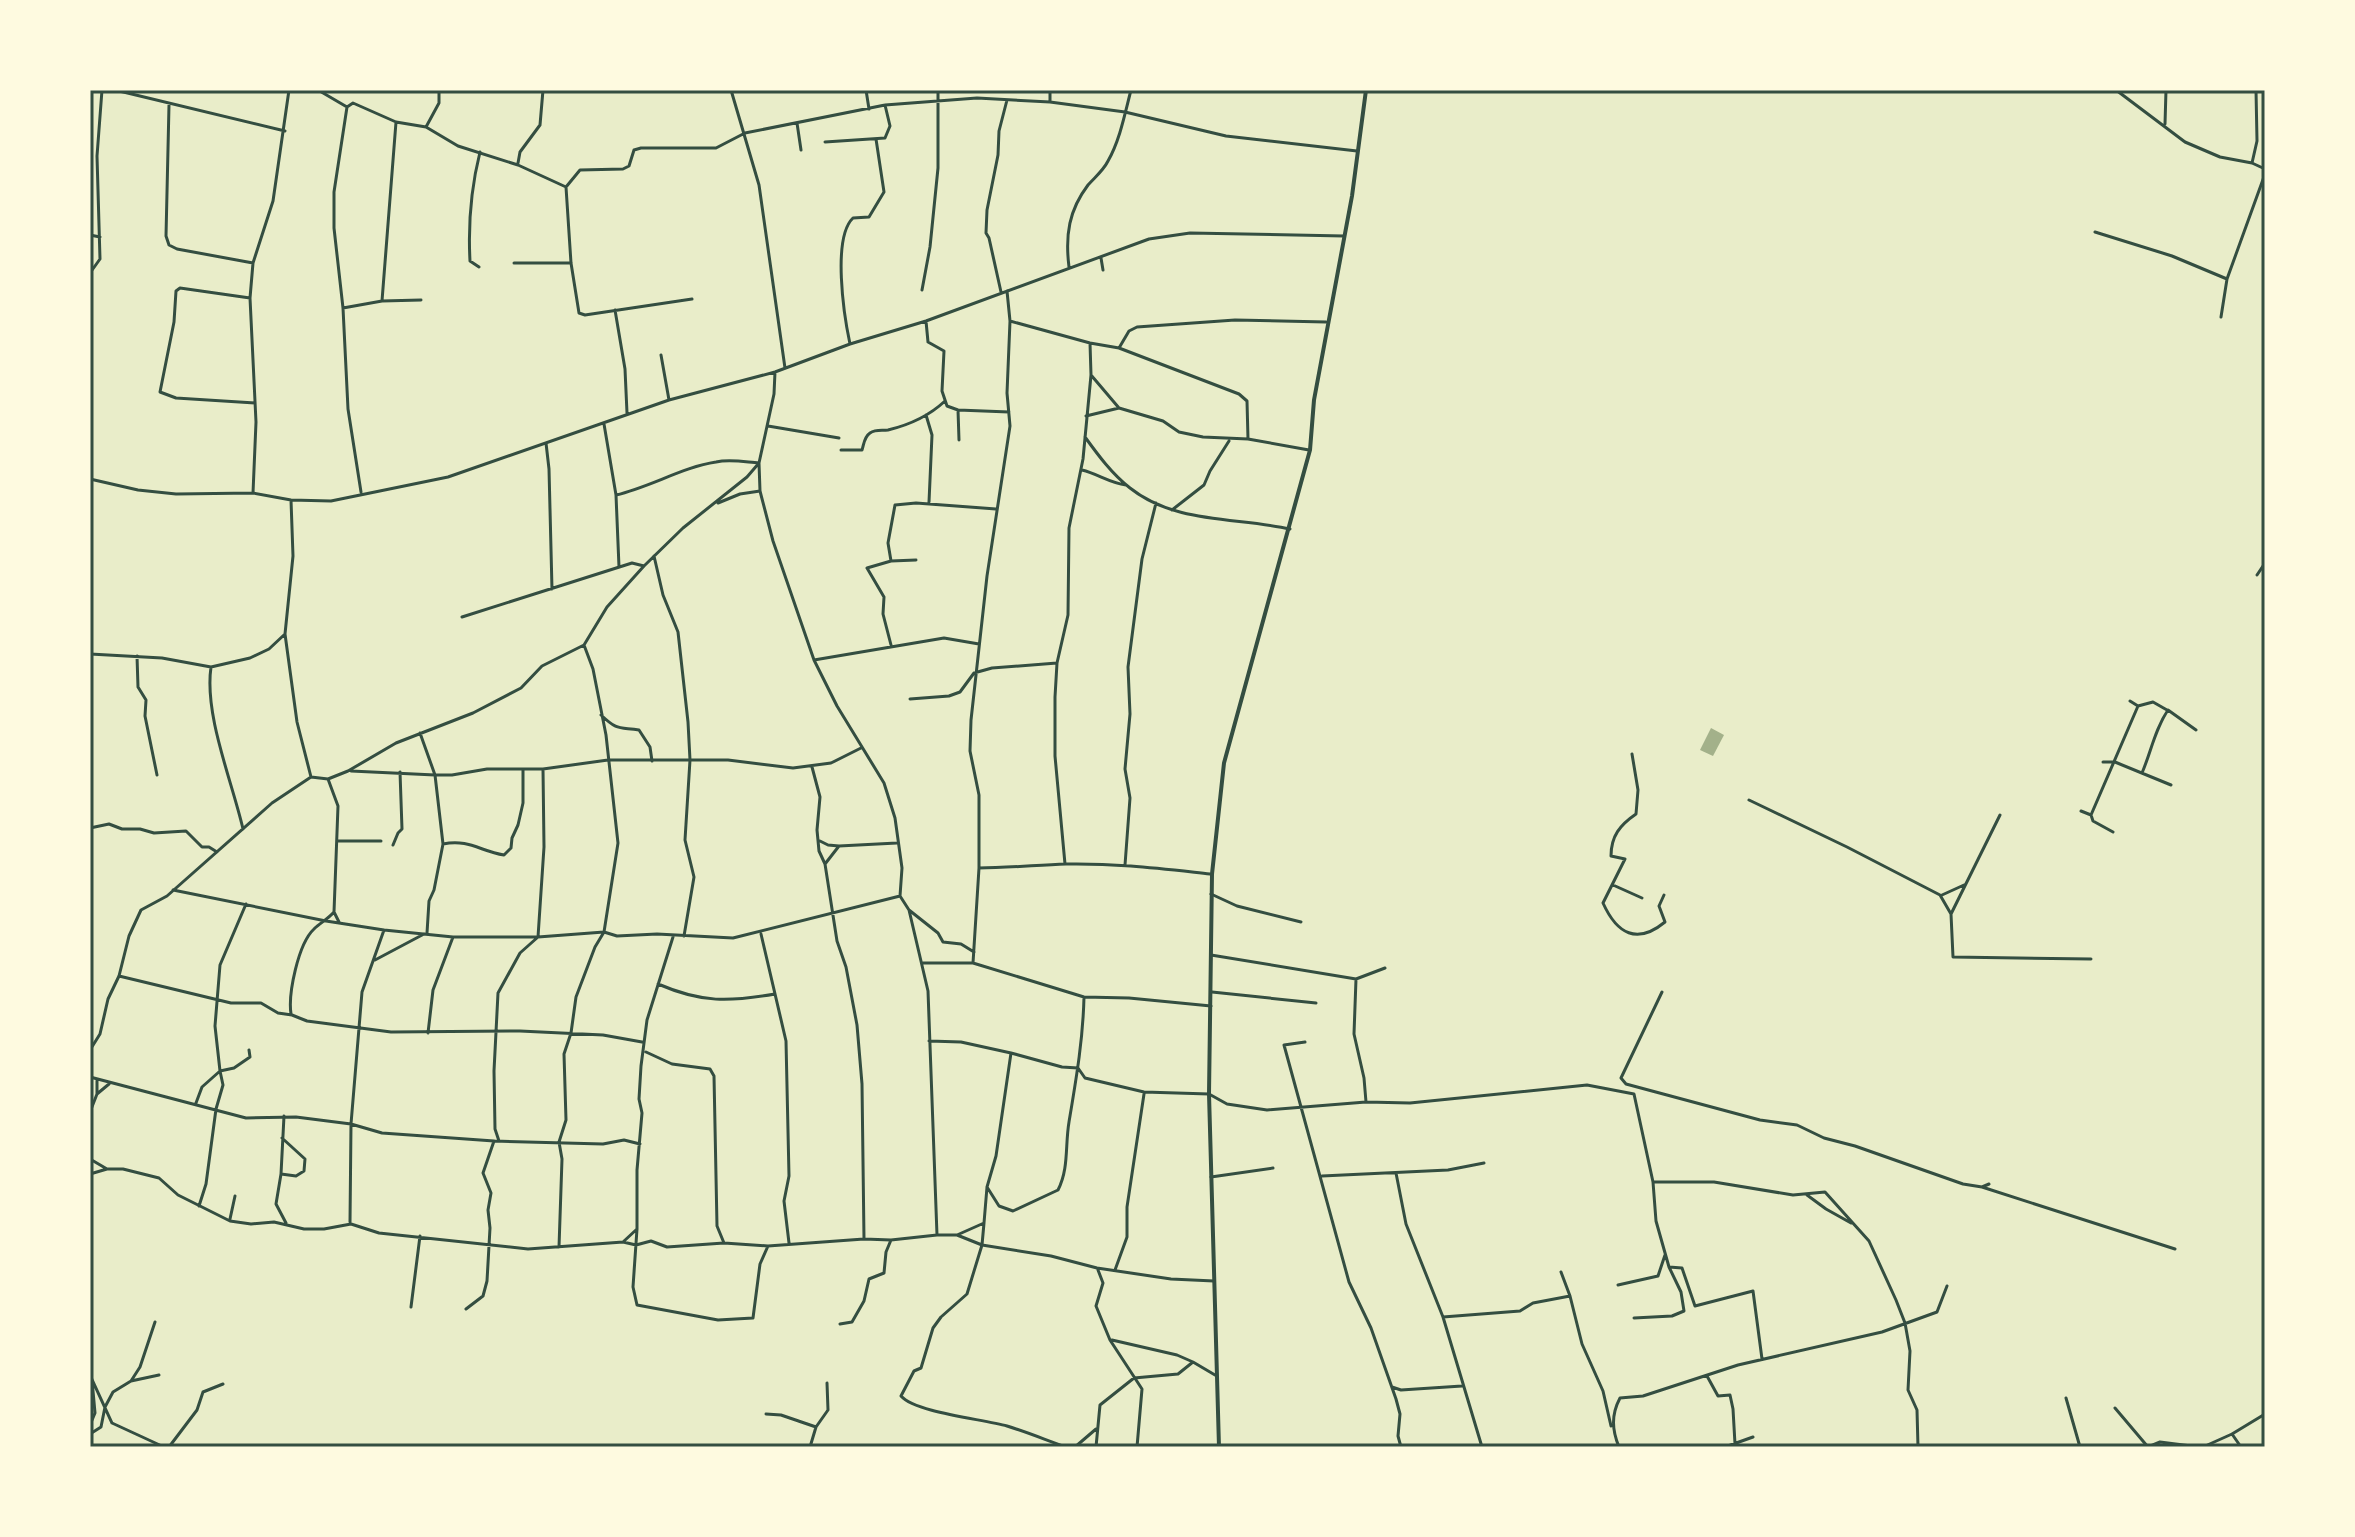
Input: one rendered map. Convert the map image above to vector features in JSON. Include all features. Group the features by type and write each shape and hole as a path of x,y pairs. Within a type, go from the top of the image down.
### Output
{"street":[{"path":"90,273 100,259 97,156 102,90"},
{"path":"115,90 285,131"},
{"path":"253,493 255,403 250,298 253,263 273,201 289,90"},
{"path":"318,90 347,107"},
{"path":"426,127 439,103 439,90"},
{"path":"518,165 520,152 540,125 543,90"},
{"path":"731,90 759,185 785,368"},
{"path":"866,90 869,109"},
{"path":"922,290 938,168 938,90"},
{"path":"1050,90 1050,102"},
{"path":"1069,267 1066,248 1070,217 1082,193 1107,164 1131,90"},
{"path":"1219,1447 1209,1094 1211,894 1224,763 1310,450 1326,322 1344,236 1366,90"},
{"path":"2116,90 2185,142 2220,157 2252,163 2265,171 2227,279 2221,317"},
{"path":"2165,124 2166,90"},
{"path":"2252,163 2257,141 2256,90"},
{"path":"692,299 585,315 579,313 571,263 566,187 580,170 623,169 629,166 634,150 654,146 716,148 745,133 885,105 977,98 1050,102 1125,112 1226,136 1357,151"},
{"path":"1001,292 986,233 999,131 1007,100"},
{"path":"361,494 348,409 343,308 334,228 334,192 347,107 353,103 396,122 426,127 458,146 518,165 566,187"},
{"path":"169,105 166,221 169,245 253,263"},
{"path":"825,142 885,138 889,132 885,105"},
{"path":"382,301 396,122"},
{"path":"797,123 801,150"},
{"path":"850,344 840,263 847,224 853,218 869,217 884,192 876,139"},
{"path":"479,267 470,261 469,228 474,175 480,152"},
{"path":"2095,232 2172,256 2227,279"},
{"path":"90,479 138,490 176,494 253,493 291,500 331,501 448,477 669,400 775,372 850,344 926,321 1149,239 1190,233 1344,236"},
{"path":"90,235 100,237"},
{"path":"1101,256 1103,270"},
{"path":"514,263 571,263"},
{"path":"250,298 180,288 176,291 174,322 160,392 176,398 255,403"},
{"path":"973,963 979,868 979,795 970,751 974,673 1010,426 1007,290"},
{"path":"343,308 382,301 421,300"},
{"path":"615,310 625,369 627,415"},
{"path":"1119,348 1129,331 1137,327 1235,320 1326,322"},
{"path":"926,321 928,342 942,349 945,355 942,391 950,408 1009,412"},
{"path":"1010,321 1119,348 1239,394 1247,401 1248,439"},
{"path":"1065,864 1055,756 1057,663 1068,615 1069,528 1085,437 1091,375 1090,343"},
{"path":"661,355 669,400"},
{"path":"775,372 768,426 759,463 760,491 773,541 814,660 861,748 884,783 895,818 902,868 900,896 909,910 928,991 937,1235"},
{"path":"1091,375 1119,408"},
{"path":"841,450 862,450 866,436 874,431 886,431 926,415 945,401"},
{"path":"1086,416 1119,408 1163,421 1179,432 1230,440 1248,439 1310,450"},
{"path":"958,410 959,440"},
{"path":"926,415 932,435 929,503"},
{"path":"604,424 616,495 619,567"},
{"path":"768,426 839,438"},
{"path":"1085,437 1103,462 1126,485 1156,503 1172,510 1290,529"},
{"path":"1172,510 1204,485 1230,440"},
{"path":"546,443 552,589"},
{"path":"616,495 692,467 719,461 759,463"},
{"path":"90,1050 100,1034 108,999 141,910 173,890 272,803 311,777 328,779 396,743 473,713 521,688 542,666 584,645 607,607 644,566 759,463"},
{"path":"1081,470 1097,474 1112,483 1126,485"},
{"path":"714,505 740,494 760,491"},
{"path":"291,500 293,556 285,634 294,707 311,777"},
{"path":"891,561 888,543 895,505 929,503 996,509"},
{"path":"1125,865 1130,798 1125,769 1130,714 1128,667 1142,559 1156,503"},
{"path":"654,556 663,595 678,632 690,760 685,840 694,877 684,936"},
{"path":"891,646 883,614 884,597 867,568 891,561 916,560"},
{"path":"462,617 632,563 644,566"},
{"path":"2257,575 2265,563"},
{"path":"90,654 137,656 211,667 250,658 269,649 285,634"},
{"path":"814,660 944,638 979,644"},
{"path":"559,1247 562,1159 559,1142 566,1120 564,1054 571,1033 576,997 604,932 618,843 601,715 593,669 584,645"},
{"path":"137,656 138,687 146,700 145,716 157,775"},
{"path":"910,699 949,696 960,692 974,673 992,668 1057,663"},
{"path":"211,667 209,680 218,740 243,829"},
{"path":"2130,701 2138,706 2153,702 2196,730"},
{"path":"2113,832 2093,821 2091,815 2138,706"},
{"path":"2142,773 2158,726 2168,710"},
{"path":"601,715 622,731 639,730 650,747 652,761"},
{"path":"420,733 435,775 443,844 429,901 427,933"},
{"path":"348,771 435,775 543,769 608,760 728,760 793,768 831,763 861,748"},
{"path":"1632,754 1638,790 1636,814 1623,824 1611,841 1611,856 1625,859 1603,903 1614,922 1624,931 1651,933 1665,922 1659,906 1664,895"},
{"path":"2103,762 2115,762 2171,785"},
{"path":"811,765 820,797 819,851 830,881 832,915 857,1025 862,1084 864,1239"},
{"path":"443,844 467,842 489,854 504,855 511,848 523,803 523,769"},
{"path":"466,1309 483,1296 487,1281 491,1193 483,1173 496,1141 494,1071 498,993 520,953 538,937 544,847 543,769"},
{"path":"393,845 404,820 400,772"},
{"path":"328,779 338,806 334,912 339,922"},
{"path":"1749,800 1940,895 1951,914"},
{"path":"2081,811 2091,815"},
{"path":"2000,815 1951,914 1953,957 2091,959"},
{"path":"90,828 109,824 154,833 186,831 202,847 217,852"},
{"path":"337,841 381,841"},
{"path":"820,841 839,846 899,843"},
{"path":"825,864 839,846"},
{"path":"979,868 1125,865 1212,874"},
{"path":"1613,885 1642,898"},
{"path":"1940,895 1964,885"},
{"path":"173,890 326,921 453,937 538,937 604,932 617,936 657,934 733,938 900,896"},
{"path":"1211,894 1237,906 1301,922"},
{"path":"199,1206 223,1085 215,998 220,965 246,904"},
{"path":"909,910 938,933 943,942 961,944 974,952"},
{"path":"292,1015 289,1000 303,947 313,929 334,912"},
{"path":"351,1224 351,1124 358,1027 362,992 384,930"},
{"path":"375,960 427,933"},
{"path":"760,933 786,1041 789,1176 784,1201 789,1243"},
{"path":"428,1033 433,990 453,937"},
{"path":"673,937 643,1042 633,1287 637,1305 718,1320 753,1318 760,1264 768,1246"},
{"path":"1211,955 1356,979 1385,968"},
{"path":"923,963 973,963 1084,997 1211,1006"},
{"path":"90,967 90,973"},
{"path":"119,976 243,1005 261,1003 278,1013 307,1021 391,1032 571,1033 643,1042"},
{"path":"1356,979 1354,1034 1366,1102"},
{"path":"658,984 685,996 719,1001 775,994"},
{"path":"1212,992 1316,1003"},
{"path":"1662,992 1621,1078 1626,1084 1760,1120 1797,1125 1824,1138 1963,1184 1982,1187 2175,1249"},
{"path":"987,1187 999,1206 1013,1211 1058,1190 1065,1170 1083,1034 1084,997"},
{"path":"929,1041 961,1042 1062,1067 1078,1068"},
{"path":"1305,1042 1284,1045 1349,1282 1371,1328 1400,1414 1398,1436 1401,1447"},
{"path":"196,1103 202,1087 220,1071 243,1063 250,1057 249,1050"},
{"path":"644,1050 654,1058 672,1064 710,1069 714,1076 717,1226 724,1243"},
{"path":"1011,1053 996,1156 987,1187 982,1245 967,1294 933,1328 921,1368 914,1371 902,1397 907,1402 938,1412 1008,1426 1066,1447"},
{"path":"1078,1068 1085,1078 1144,1092 1209,1094 1227,1104 1267,1110 1300,1105 1410,1103 1587,1085 1634,1094 1653,1182 1656,1221 1669,1267 1681,1292 1684,1311 1672,1316 1634,1318"},
{"path":"90,1077 246,1118 284,1116 351,1124 382,1133 496,1141 603,1144 624,1140 640,1144"},
{"path":"97,1080 97,1094"},
{"path":"90,1112 97,1094 109,1084"},
{"path":"1115,1270 1127,1237 1127,1207 1144,1092"},
{"path":"284,1116 276,1204 286,1225"},
{"path":"281,1174 296,1176 304,1171 306,1164 303,1155 282,1138"},
{"path":"90,1159 107,1169"},
{"path":"1322,1176 1448,1170 1484,1163"},
{"path":"1211,1177 1273,1168"},
{"path":"90,1174 123,1169 159,1178 178,1195 199,1206 230,1221 251,1224 274,1222 324,1229 351,1224 379,1233 528,1249 623,1242 636,1245 651,1241 667,1247 724,1243 768,1246 957,1235 982,1245 1051,1256 1097,1268 1171,1279 1214,1281"},
{"path":"1396,1173 1406,1224 1443,1317 1482,1447"},
{"path":"1653,1182 1714,1182 1793,1195 1825,1192 1839,1205 1869,1241 1905,1323 1910,1351 1908,1390 1917,1410 1918,1447"},
{"path":"1982,1187 1989,1184"},
{"path":"1807,1195 1851,1223"},
{"path":"230,1221 235,1196"},
{"path":"957,1235 984,1223"},
{"path":"623,1242 637,1229"},
{"path":"411,1307 420,1236"},
{"path":"840,1324 852,1322 864,1301 869,1279 884,1273 886,1252 891,1240"},
{"path":"1618,1285 1658,1276 1665,1255"},
{"path":"1119,1261 1124,1271"},
{"path":"1669,1267 1682,1268 1695,1306 1753,1291 1762,1359"},
{"path":"1097,1268 1103,1283 1096,1306 1110,1340 1142,1389 1137,1447"},
{"path":"1561,1272 1582,1344 1603,1391 1619,1447"},
{"path":"1613,1434 1614,1410 1620,1398 1643,1396 1762,1359 1882,1332 1937,1312 1947,1286"},
{"path":"1443,1317 1520,1311 1533,1303 1570,1296"},
{"path":"131,1381 140,1367 155,1322"},
{"path":"1110,1340 1177,1355 1215,1375"},
{"path":"1096,1447 1100,1405 1134,1378 1178,1374 1193,1362"},
{"path":"90,1434 101,1427 105,1407 113,1392 131,1381 159,1375"},
{"path":"91,1376 112,1423 167,1447 197,1410 203,1392 223,1384"},
{"path":"90,1425 95,1413 91,1376"},
{"path":"1707,1376 1718,1396 1730,1395 1735,1444"},
{"path":"810,1447 816,1427 828,1410 827,1383"},
{"path":"1392,1387 1401,1390 1462,1386"},
{"path":"2066,1398 2080,1447"},
{"path":"2115,1408 2148,1447 2160,1442 2201,1447 2232,1434 2265,1414"},
{"path":"766,1414 781,1415 816,1427"},
{"path":"1075,1447 1096,1429"},
{"path":"2232,1434 2241,1447"},
{"path":"1725,1447 1753,1437"}],"shaded area":[{"path":"1711,728 1724,735 1713,756 1700,750"}]}
